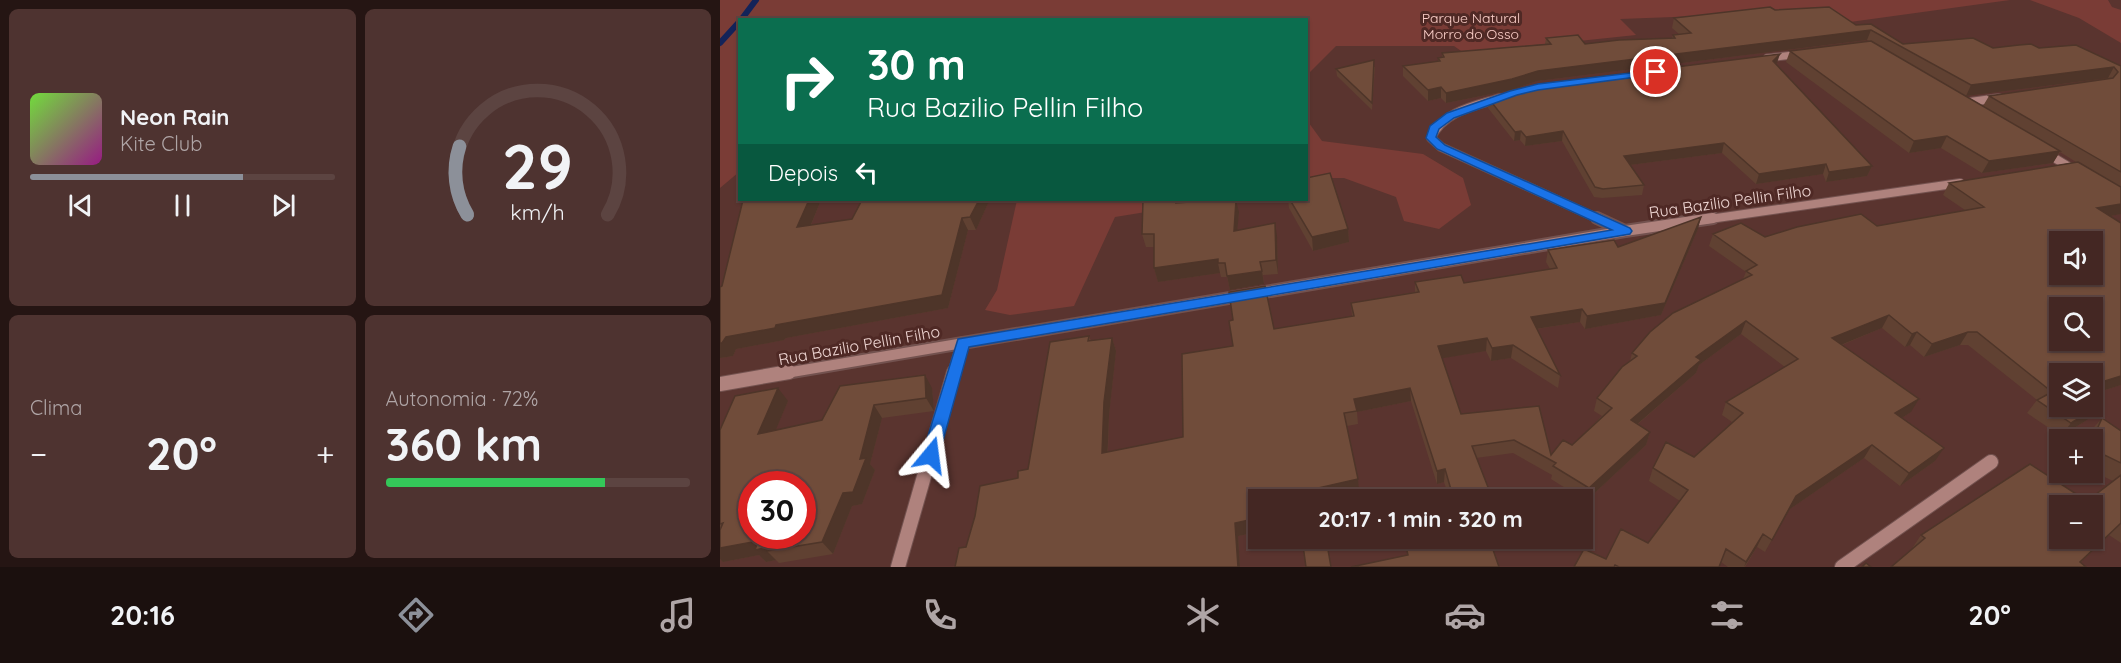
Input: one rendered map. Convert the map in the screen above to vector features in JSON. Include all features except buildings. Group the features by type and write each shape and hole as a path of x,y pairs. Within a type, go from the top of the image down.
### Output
{"street":[{"path":"1762,59 1809,53"},
{"path":"1514,93 1451,115 1434,128 1431,138 1441,147 1625,231"},
{"path":"1954,97 1973,108"},
{"path":"1963,103 2005,97"},
{"path":"2041,150 2080,173"},
{"path":"2047,171 2070,167"},
{"name":"Rua Bazilio Pellin Filho","path":"720,384 1625,231 1977,181"},
{"path":"898,567 963,343"},
{"path":"1842,567 1991,462"}],"green space":[{"name":"Parque Natural Morro do Osso","path":"720,0 2010,0 1850,22 1831,11 1620,19 1636,35 1464,53 1454,46 1336,46 1308,74 1308,18 738,18 738,173 720,188"},
{"path":"2030,0 2108,0 2112,7 2121,10 2121,43 2079,18"},
{"path":"1308,122 1322,141 1423,154 1463,178 1471,205 1439,229 1404,221 1396,197 1344,178 1308,178"},
{"path":"1017,201 1214,201 1115,217 1074,306 1010,315 985,310 997,290"}],"waterway":[{"path":"742,18 756,0"},
{"path":"720,43 738,23"}],"route":[{"path":"931,455 963,343 1625,231 1441,147 1431,138 1434,128 1451,115 1514,93 1538,87 1656,72"}]}
